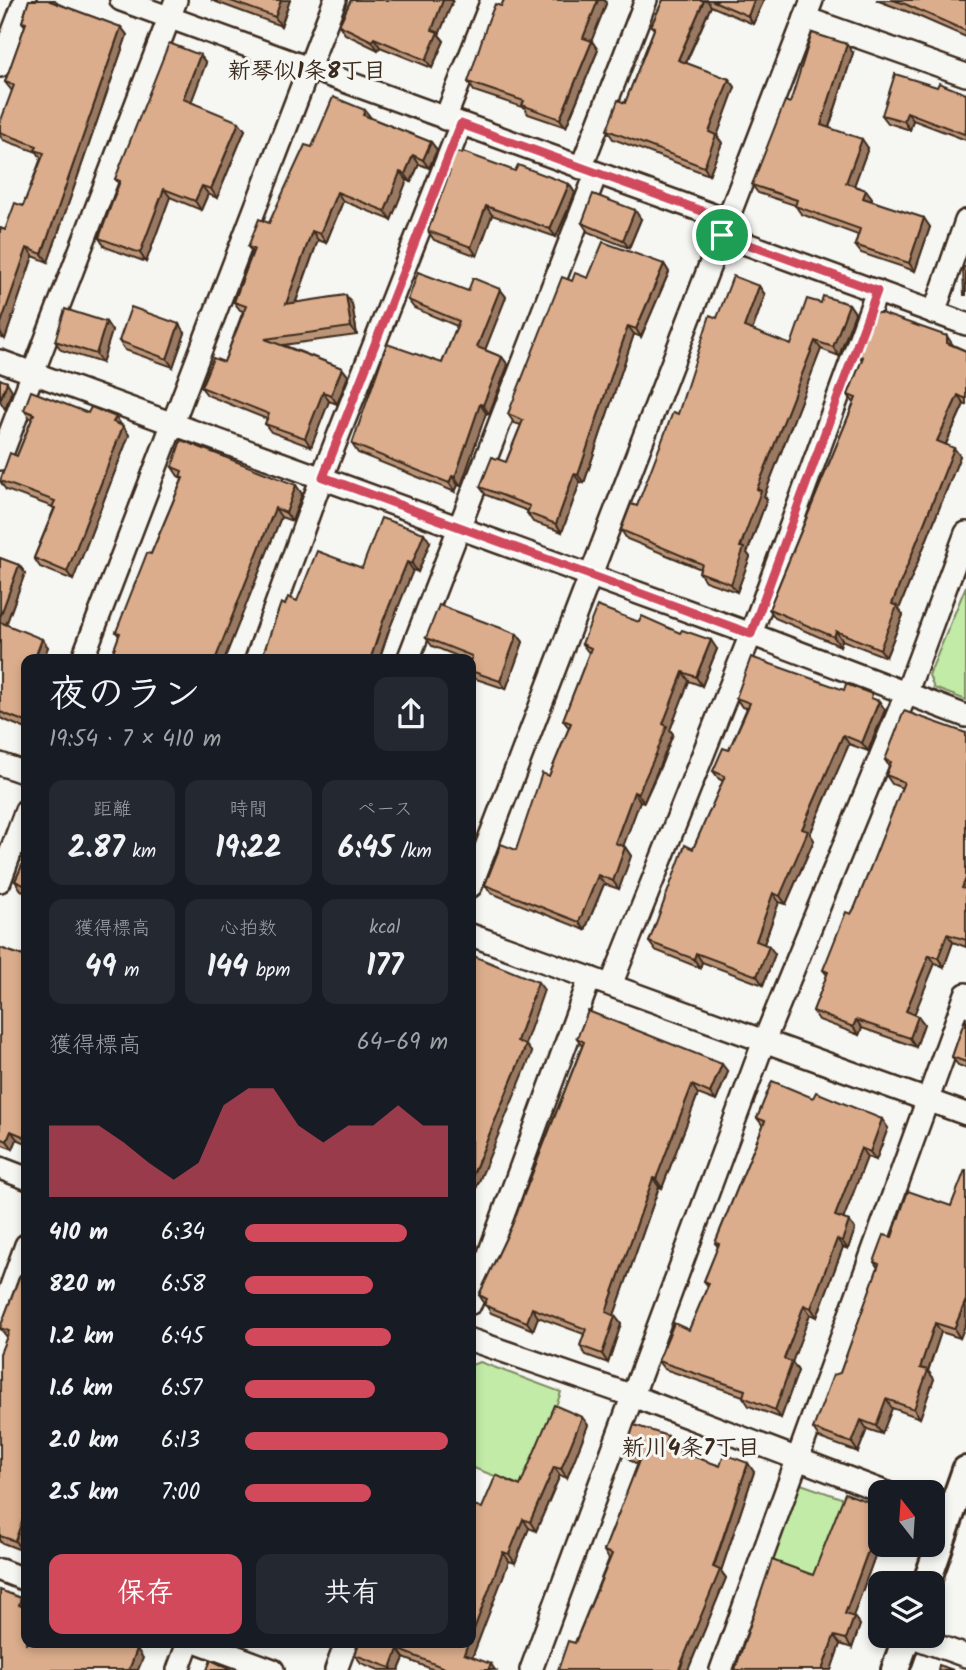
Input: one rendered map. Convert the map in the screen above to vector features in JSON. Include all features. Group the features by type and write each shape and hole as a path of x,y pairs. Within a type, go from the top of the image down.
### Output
{"street":[{"path":"0,66 25,0"},
{"path":"121,0 173,9 308,68 588,171 877,291 966,324"},
{"path":"84,654 335,0"},
{"path":"258,654 453,121 492,0"},
{"path":"410,654 588,171 646,0"},
{"path":"0,459 173,9"},
{"path":"476,873 808,9 966,75"},
{"path":"934,313 966,221"},
{"path":"611,985 751,634 877,291"},
{"path":"0,361 34,371 751,634 966,716"},
{"path":"531,1670 764,1041 906,694 966,533"},
{"path":"0,764 21,771"},
{"path":"0,881 21,824"},
{"path":"476,937 966,1114"},
{"path":"476,1289 590,978"},
{"path":"721,1670 966,994"},
{"path":"0,1168 21,1176"},
{"path":"0,1317 21,1259"},
{"path":"476,1342 633,1396 868,1485"},
{"path":"945,1507 966,1470"},
{"path":"0,1570 21,1578"},
{"path":"178,1670 186,1648"},
{"path":"214,1648 273,1670"},
{"path":"336,1670 344,1648"},
{"path":"895,1670 904,1648"},
{"path":"943,1648 966,1656"}],"green space":[{"path":"966,586 966,700 934,688 929,675"},
{"path":"480,1362 561,1392 527,1488 476,1469 476,1363"},
{"path":"795,1482 847,1500 818,1578 769,1559"}],"building":[{"path":"29,0 51,0 121,27 42,254 27,248 0,326 0,228 5,230 15,203 23,206 44,153 35,150 37,146 0,132 0,123 14,85 5,82 26,23 22,22"},
{"path":"228,0 281,0 275,17"},
{"path":"351,0 443,0 432,30 438,32 426,60 374,38 372,41 339,25"},
{"path":"504,0 598,0 583,38 592,41 560,119 522,105 524,101 468,82 495,4 501,6"},
{"path":"663,0 704,0 678,60 729,79 709,132 716,135 704,167 607,130 618,100 625,103 655,27 651,26"},
{"path":"711,0 754,0 748,16"},
{"path":"893,0 966,0 966,31 905,4"},
{"path":"812,33 847,44 821,125 862,139 846,183 866,190 863,198 924,218 909,263 855,245 860,229 795,206 797,200 752,185 785,101 790,103"},
{"path":"169,43 200,55 183,99 239,122 211,189 202,186 195,201 164,189 140,253 99,238 120,181 115,179"},
{"path":"895,74 937,87 939,83 966,94 964,134 907,112 904,121 882,115"},
{"path":"333,97 365,110 363,115 431,142 423,160 413,155 405,174 400,172 385,211 337,192 320,234 312,231 286,304 346,295 351,327 265,339 342,368 331,395 323,392 305,438 265,424 269,414 201,387 213,358 224,362 246,306 234,302 254,249 248,247 259,219 269,223 305,145 312,147"},
{"path":"455,151 515,171 518,165 569,184 550,229 486,206 471,247 428,231"},
{"path":"593,194 635,210 623,240 582,223"},
{"path":"603,242 664,264 636,329 628,326 578,475 574,474 556,524 527,513 530,506 480,487 492,457 506,462 523,420 508,414 562,277 572,281 575,273 588,278"},
{"path":"963,267 966,267 966,295 964,295"},
{"path":"418,272 468,291 473,278 500,289 477,347 502,357 483,405 480,404 455,477 452,476 449,483 352,444 387,344 442,363 459,321 408,300"},
{"path":"733,276 759,286 744,327 791,345 807,299 821,303 823,296 849,304 833,347 815,341 757,489 761,491 740,547 744,548 731,584 699,572 702,564 621,530 631,504 637,506 673,412 678,414 710,315 717,318"},
{"path":"131,307 179,324 167,359 119,341"},
{"path":"65,309 106,322 96,354 55,341"},
{"path":"874,313 881,313 947,336 947,343 966,351 966,399 958,395 937,441 954,448 892,604 897,606 880,649 836,631 834,637 769,609 856,398 848,395 863,357 858,355"},
{"path":"0,379 7,382 0,400"},
{"path":"31,391 88,413 91,407 116,417 113,422 123,426 67,572 34,558 55,508 52,507 55,501 0,481 10,453 17,456 34,414 24,410"},
{"path":"181,440 296,485 286,513 275,508 217,654 112,654 120,633 116,632 147,553 151,554 183,478 180,477 182,471 172,467"},
{"path":"381,518 424,533 412,564 407,562 372,654 263,654 281,603 285,605 288,597 297,601 317,551 362,568"},
{"path":"0,558 19,565 0,617"},
{"path":"439,605 517,634 500,681 476,673 476,654 467,654 426,638"},
{"path":"597,606 639,622 642,616 680,633 682,630 711,640 696,677 683,672 663,724 667,726 656,754 638,794 634,792 615,843 625,847 613,881 598,875 579,922 485,885 501,844 516,850 542,773 549,776 571,723 563,720 591,648 582,644"},
{"path":"0,622 42,639 36,654 21,654 21,720 0,712"},
{"path":"751,657 844,690 846,684 872,694 871,698 879,701 862,743 843,735 802,829 808,831 780,896 773,893 756,941 769,946 757,976 696,953 694,959 649,942 685,845 693,849 725,776 713,771 723,748 729,750 750,703 736,698"},
{"path":"904,711 966,733 966,878 962,888 966,889 966,940 947,934 938,958 929,955 906,1011 918,1016 910,1038 856,1020 853,1027 813,1011 828,972 823,970 846,912 851,914 855,907 904,782 886,775 891,762 885,760"},
{"path":"21,868 21,884 15,881"},
{"path":"0,948 21,955 21,1135 11,1131 7,1141 0,1138"},
{"path":"476,957 538,982 517,1041 526,1045 476,1167"},
{"path":"588,1011 722,1064 710,1093 692,1085 656,1179 653,1178 606,1312 615,1316 602,1354 580,1346 586,1329 532,1308 527,1322 484,1305 487,1299 479,1295 512,1225 584,1042 577,1038"},
{"path":"966,1016 966,1062 952,1057"},
{"path":"772,1081 813,1098 816,1092 882,1119 870,1152 861,1148 835,1216 849,1221 842,1241 837,1239 811,1308 804,1305 784,1359 792,1362 775,1410 743,1397 745,1390 658,1361 674,1323 689,1330 709,1283 704,1281 719,1244 715,1243 765,1121 757,1118"},
{"path":"965,1170 966,1300 954,1329 935,1323 920,1368 928,1370 914,1409 886,1399 876,1426 861,1420 852,1443 813,1429 833,1375 840,1373 879,1264 874,1262 884,1235 892,1237 908,1191 951,1206"},
{"path":"21,1275 21,1524 15,1541 0,1536 0,1354 9,1331 0,1328"},
{"path":"554,1405 582,1417 561,1469 554,1467 530,1522 523,1519 509,1554 503,1552 476,1624 476,1506 482,1508 496,1475 520,1486"},
{"path":"634,1425 668,1436 664,1446 720,1466 724,1454 748,1463 713,1567 720,1570 679,1669 681,1670 558,1670 568,1641 575,1643 612,1554 604,1551 640,1458 625,1453"},
{"path":"845,1493 868,1502 868,1551 845,1614 854,1617 846,1639 834,1636 822,1670 735,1670 772,1560 813,1575"},
{"path":"0,1590 21,1598 21,1648 137,1649 129,1670 0,1670"},
{"path":"357,1648 466,1648 464,1654 491,1664 488,1670 449,1670 398,1649 391,1668 355,1655"},
{"path":"211,1660 232,1670 207,1670"},
{"path":"939,1665 953,1670 938,1670"}],"district":[{"name":"新琴似1条8丁目","path":"307,72"},
{"name":"新川4条7丁目","path":"691,1449"}],"route":[{"path":"461,124 727,220 722,235 877,291 751,634 323,477 461,124"}]}
